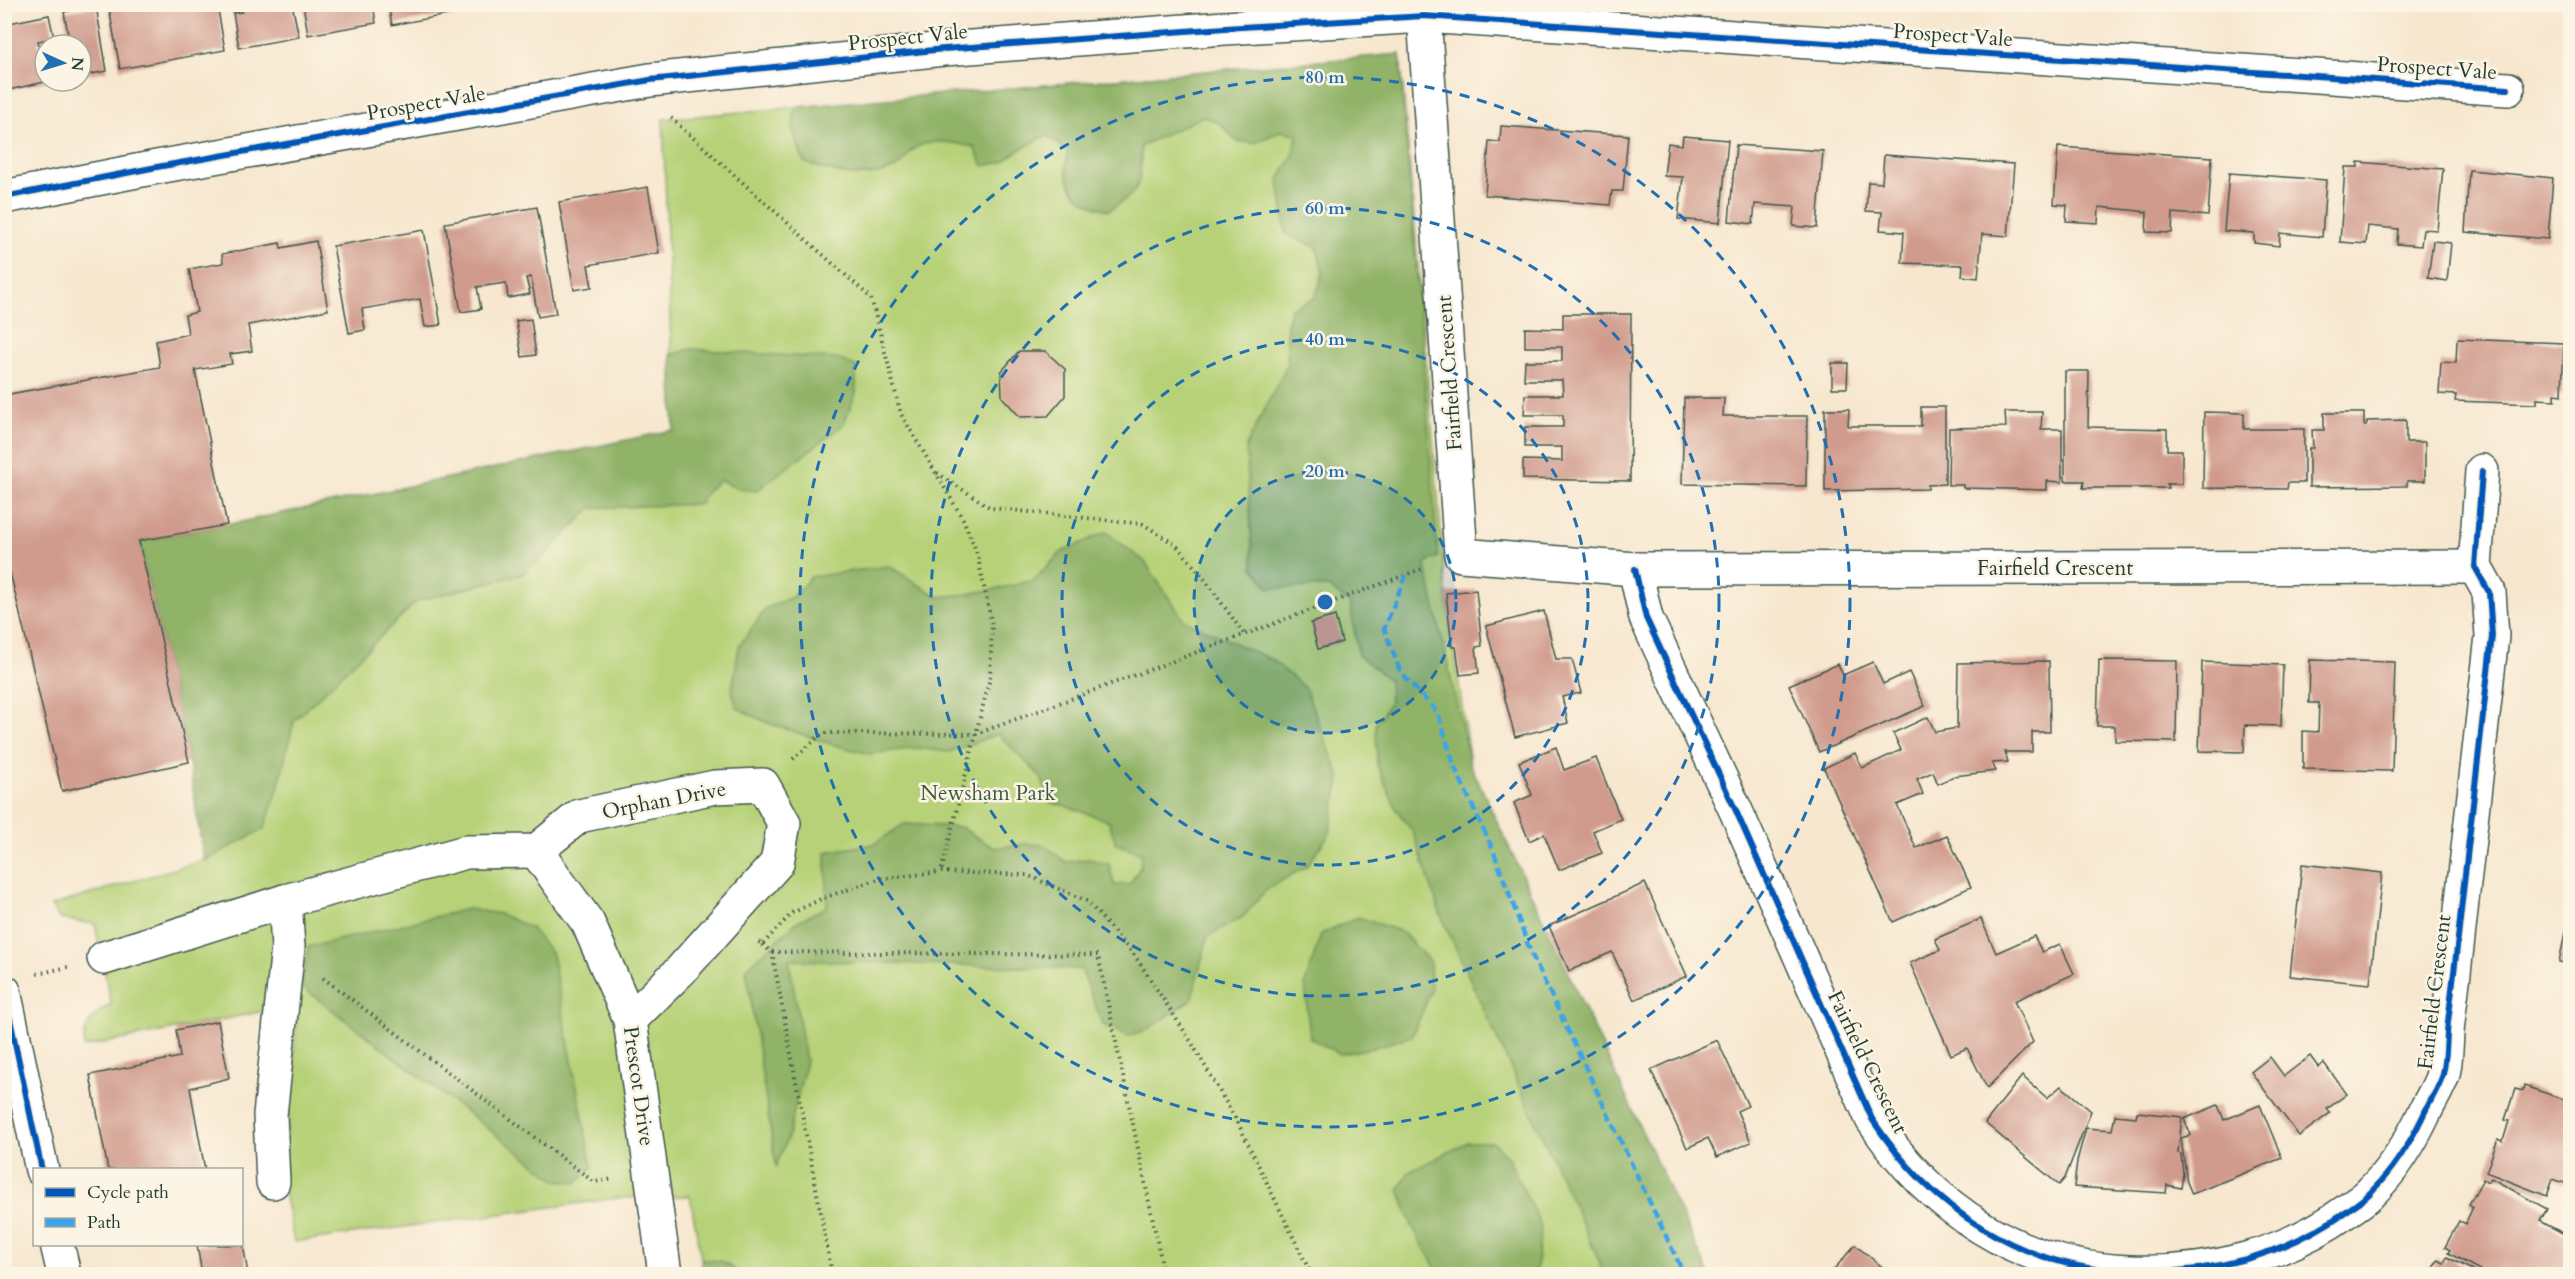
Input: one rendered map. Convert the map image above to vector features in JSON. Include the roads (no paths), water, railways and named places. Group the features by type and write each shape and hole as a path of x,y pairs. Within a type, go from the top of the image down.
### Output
{"street":[{"name":"Prospect Vale","path":"4,197 157,167 650,80 944,49 1424,16 2508,89"},
{"name":"Fairfield Crescent","path":"1424,16 1461,555 1635,569 2475,567 2489,592 2492,636 2442,1074 2410,1143 2370,1193 2334,1220 2295,1242 2252,1258 2209,1269 2164,1273 2121,1272 2079,1266 2037,1254 1998,1238 1967,1220 1939,1198 1891,1148 1872,1119 1736,811 1646,618 1635,569"},
{"path":"2475,567 2482,471"},
{"name":"Orphan Drive","path":"536,851 579,816 715,787 763,785 784,823 777,863 680,971 630,1020"},
{"path":"105,958 285,901 466,852 536,851"},
{"name":"Prescot Drive","path":"536,851 588,923 630,1020 665,1275"},
{"path":"273,1182 270,1115 288,946 285,901"},
{"path":"16,984 42,1168"},
{"path":"57,1246 64,1275"}],"park label":[{"name":"Newsham Park","path":"988,793"}]}
